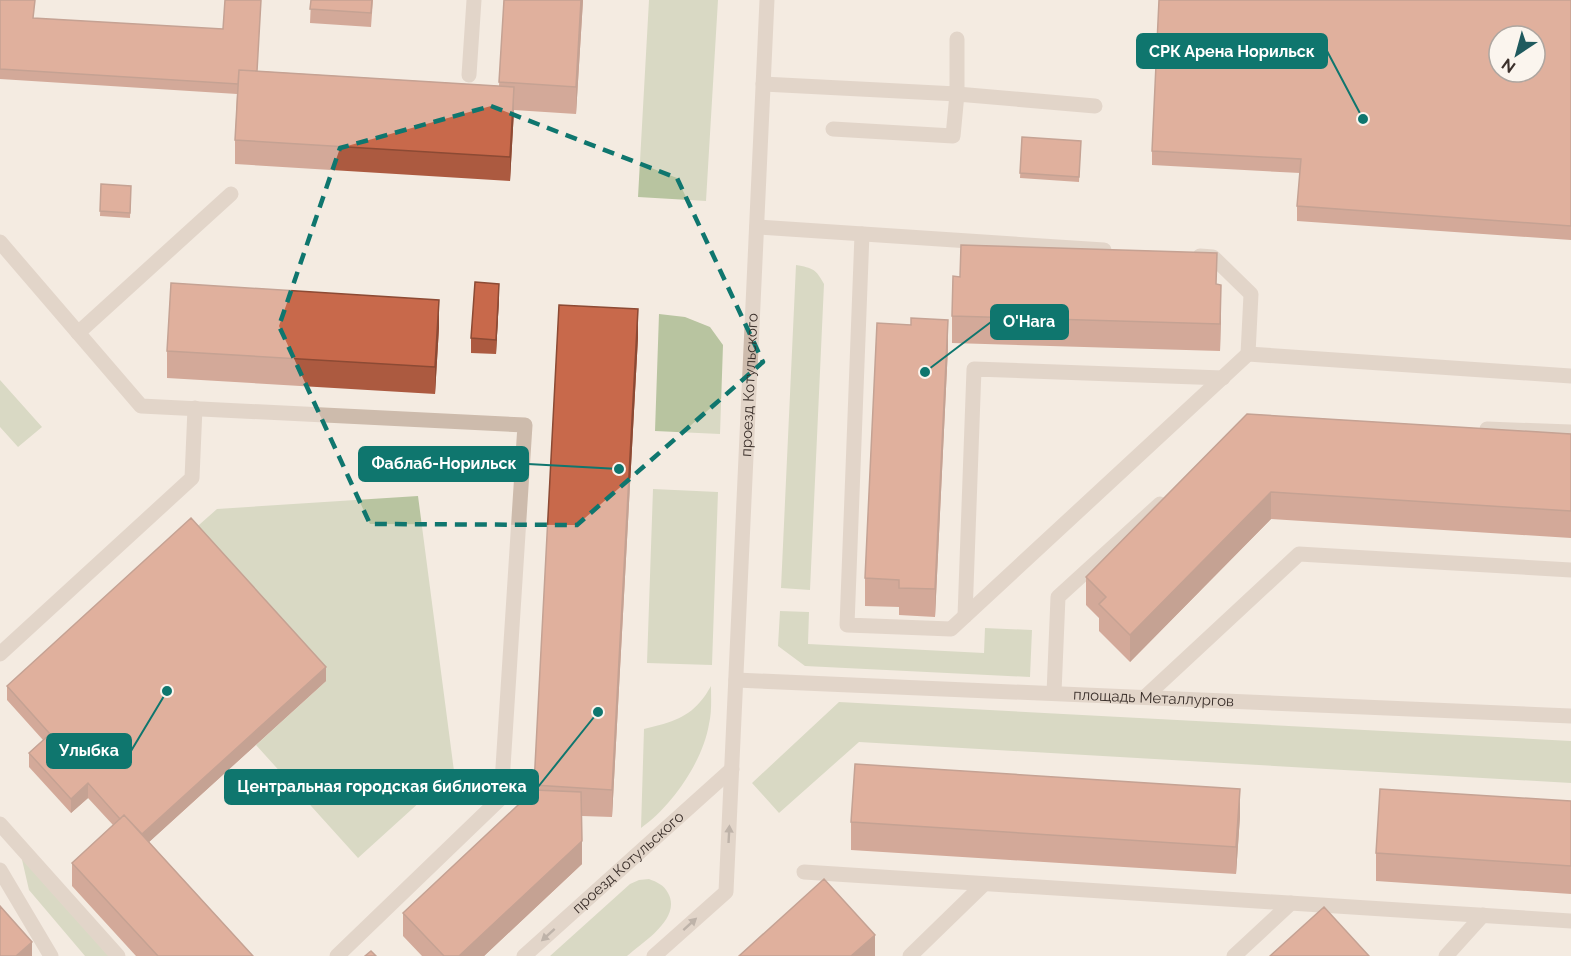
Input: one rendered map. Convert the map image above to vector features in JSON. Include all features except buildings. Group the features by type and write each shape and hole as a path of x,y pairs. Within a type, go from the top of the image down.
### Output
{"street":[{"path":"469,75 474,0"},
{"name":"проезд Котульского","path":"654,956 726,892 767,0"},
{"path":"833,129 953,136 957,94 957,39"},
{"path":"763,84 957,94 1095,106"},
{"path":"78,333 231,194"},
{"path":"757,227 1119,251"},
{"path":"862,234 847,625 951,629 1248,354 1251,294 1213,257 1189,256"},
{"path":"0,242 141,406 525,424 501,798 337,956"},
{"path":"1248,354 1571,376"},
{"path":"965,616 974,369 1223,378"},
{"path":"0,654 192,478 195,408"},
{"path":"1476,429 1571,432"},
{"path":"1054,693 1058,597 1172,493"},
{"path":"1145,697 1299,554 1571,570"},
{"name":"площадь Металлургов","path":"736,680 1571,716"},
{"name":"проезд Котульского","path":"524,956 732,769"},
{"path":"0,824 118,956"},
{"path":"0,870 51,956"},
{"path":"804,872 1571,921"},
{"path":"910,956 984,884"},
{"path":"1233,956 1292,903"},
{"path":"1446,956 1483,915"}],"highlighted area":[{"path":"491,106 677,178 763,362 577,525 370,524 279,326 340,148"}],"green space":[{"path":"649,0 718,0 706,201 638,197"},
{"path":"796,265 813,270 824,284 810,590 781,588"},
{"path":"659,314 685,317 710,327 723,345 720,434 655,431"},
{"path":"0,380 42,427 18,447 0,427"},
{"path":"653,489 718,492 712,665 647,663"},
{"path":"418,496 454,771 358,858 256,745 326,681 191,532 217,509"},
{"path":"780,611 809,612 808,644 984,653 985,628 1032,630 1030,677 805,666 778,646"},
{"path":"711,686 709,724 700,753 675,795 653,819 641,828 644,729 682,717 694,708"},
{"path":"839,702 1571,741 1571,783 859,742 779,813 752,783"},
{"path":"20,851 112,956 85,956 29,890"},
{"path":"649,879 660,884 668,893 671,902 670,911 659,928 627,956 550,956 630,884"}],"place":[{"name":"СРК Арена Норильск","path":"1363,119"},
{"name":"O'Hara","path":"925,372"},
{"name":"Фаблаб-Норильск","path":"619,469"},
{"name":"Улыбка","path":"167,691"},
{"name":"Центральная городская библиотека","path":"598,712"}]}
